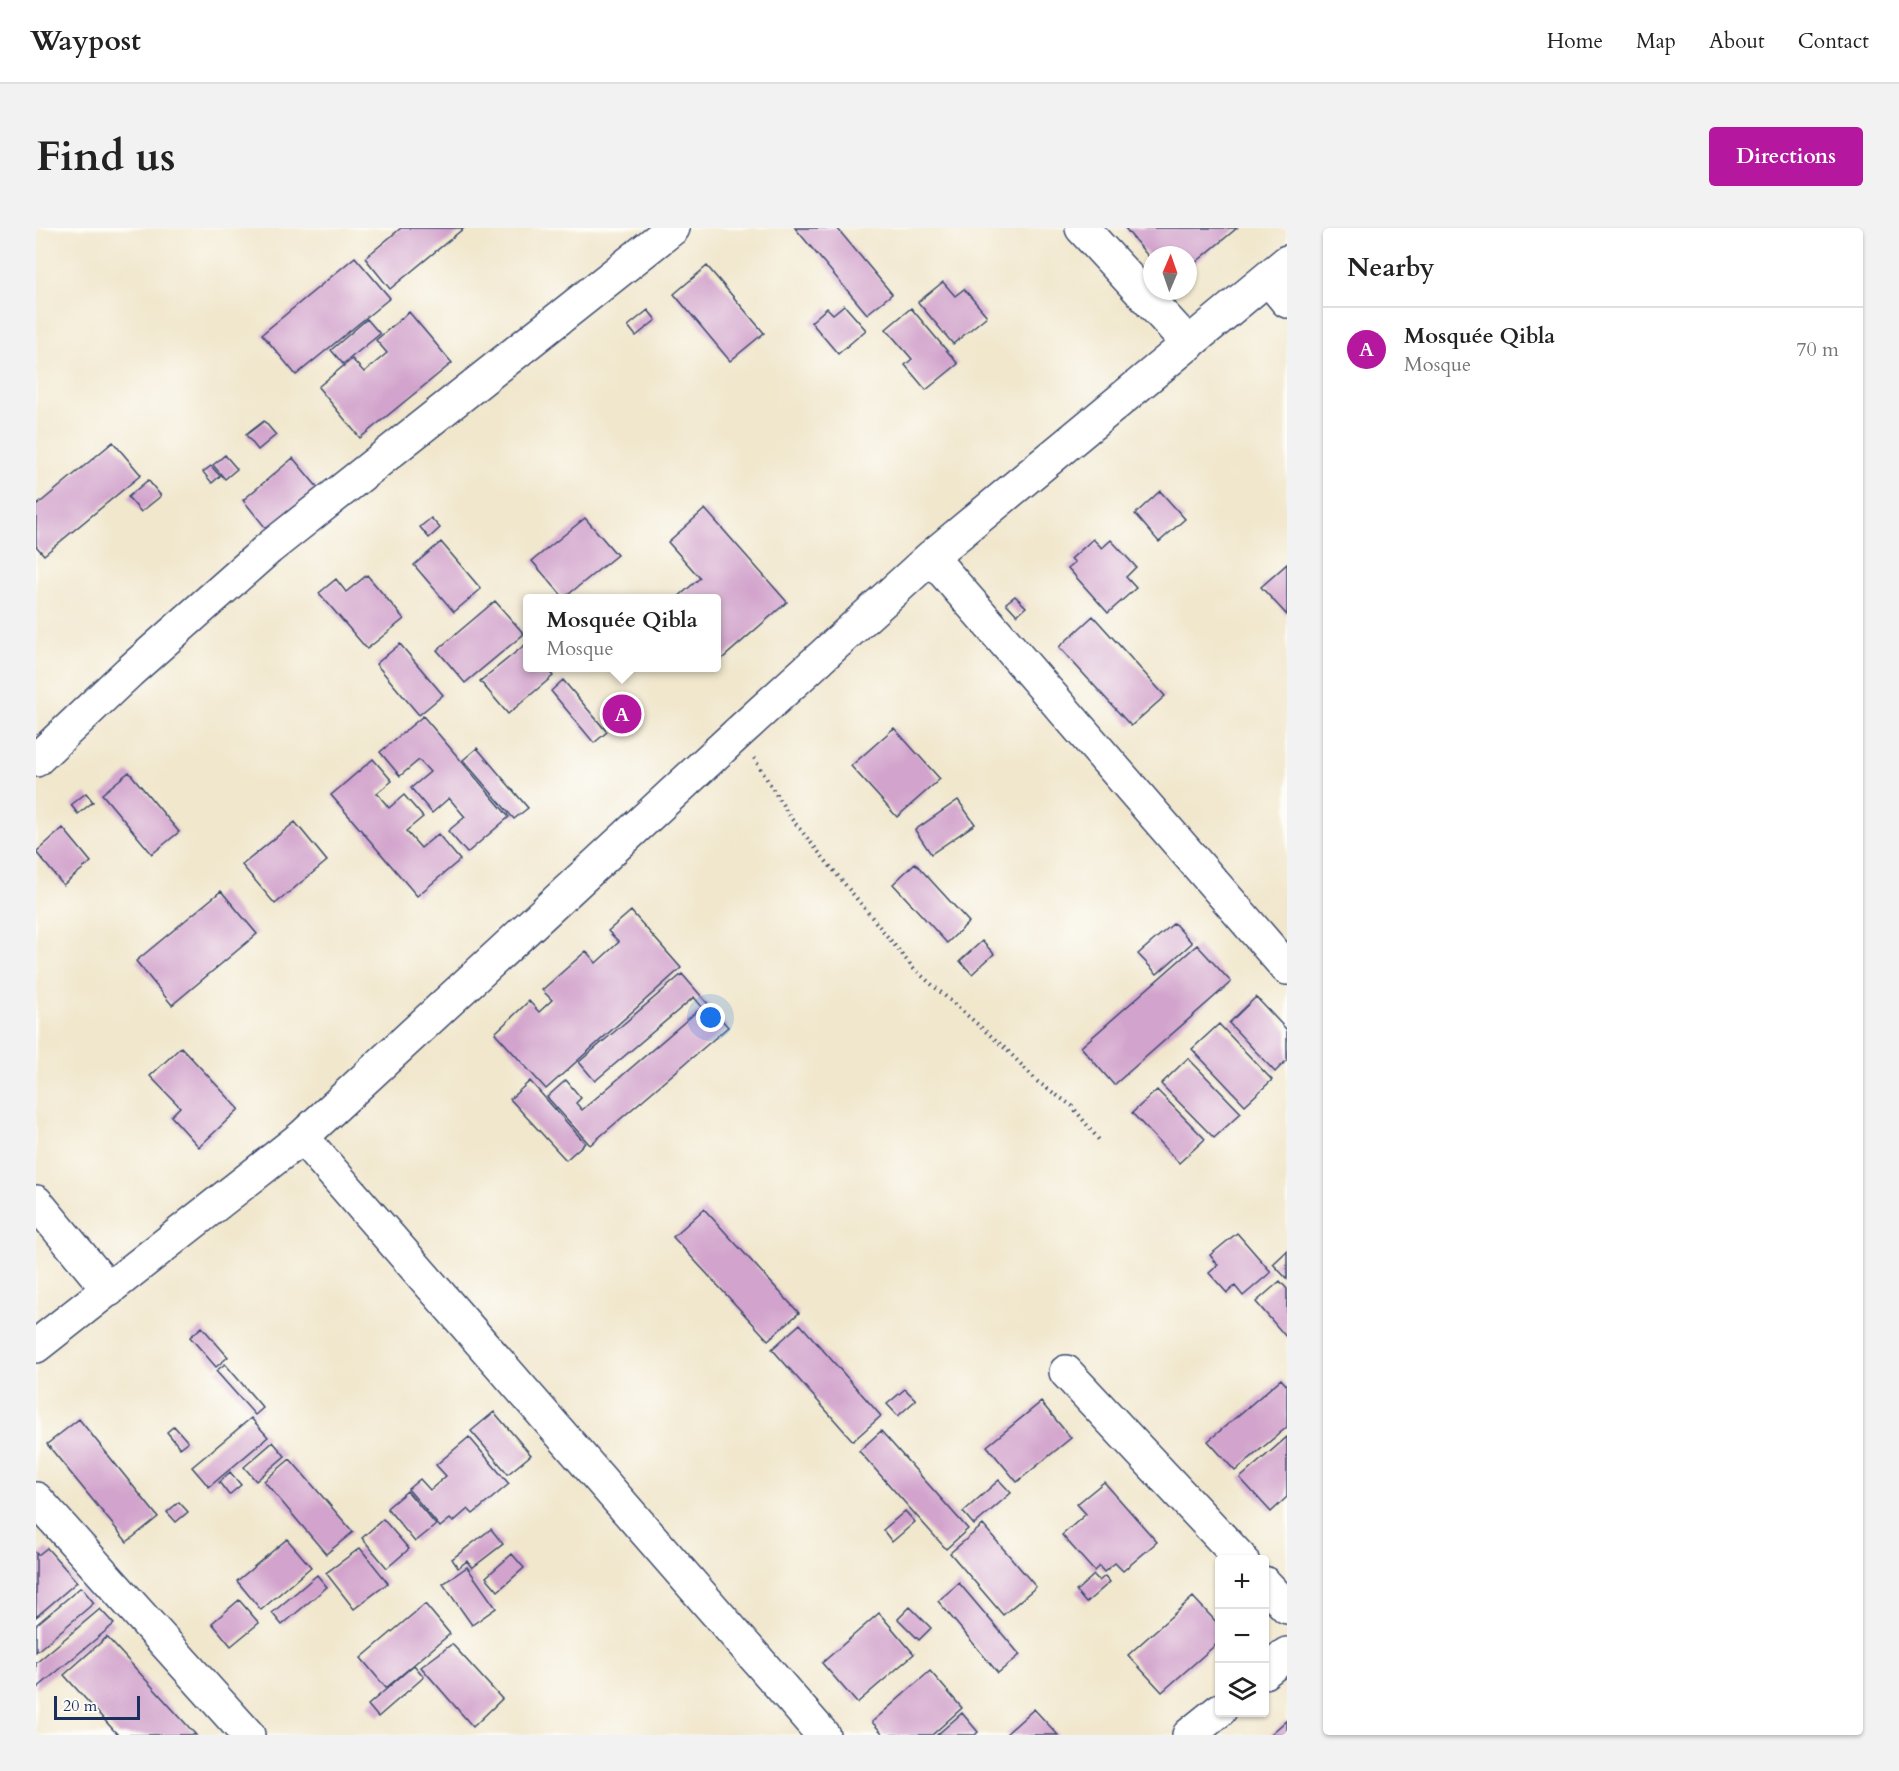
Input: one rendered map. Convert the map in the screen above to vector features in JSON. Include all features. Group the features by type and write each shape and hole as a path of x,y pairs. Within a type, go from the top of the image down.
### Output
{"street":[{"path":"36,760 129,672 268,548 674,228"},
{"path":"1082,228 1189,344"},
{"path":"36,1346 302,1137 931,557 1189,344 1281,280"},
{"path":"931,557 1287,968"},
{"path":"302,1137 823,1735"},
{"path":"36,1202 109,1290"},
{"path":"1066,1372 1237,1555"},
{"path":"36,1499 248,1735"},
{"path":"1269,1588 1287,1607"},
{"path":"1269,1668 1287,1654"},
{"path":"1189,1735 1215,1714"}],"path":[{"path":"738,733 790,817 914,969 1006,1049 1038,1082 1072,1106 1099,1140"}],"building":[{"path":"401,228 464,228 390,289 365,258"},
{"path":"795,228 837,228 892,294 867,314"},
{"path":"1125,228 1237,228 1197,261 1197,246 1143,246 1143,250"},
{"path":"355,257 390,298 296,375 262,334"},
{"path":"707,266 764,333 730,361 674,294"},
{"path":"943,282 955,296 964,289 987,316 953,344 918,302"},
{"path":"844,305 866,330 838,354 811,322 827,308 833,314"},
{"path":"911,308 958,364 926,390 905,365 912,359 886,329"},
{"path":"648,310 656,320 636,336 628,326"},
{"path":"409,312 452,363 360,438 318,387 352,359 364,372 387,353 376,340"},
{"path":"367,319 380,334 343,364 331,350"},
{"path":"264,421 276,435 258,450 246,435"},
{"path":"113,442 141,475 44,555 36,546 36,506"},
{"path":"225,455 237,469 225,479 213,465"},
{"path":"293,458 324,495 273,537 243,500"},
{"path":"211,466 220,476 212,483 203,472"},
{"path":"148,480 161,496 141,512 128,497"},
{"path":"1160,491 1185,519 1159,542 1135,514"},
{"path":"705,509 787,602 721,660 721,594 682,594 700,578 668,542"},
{"path":"431,518 440,528 429,538 420,527"},
{"path":"585,518 617,555 569,594 561,594 532,561"},
{"path":"1093,539 1102,548 1111,540 1136,567 1126,577 1136,588 1108,613 1068,568 1075,562 1071,559"},
{"path":"441,542 481,589 454,612 414,565"},
{"path":"1287,564 1287,615 1261,587"},
{"path":"367,575 404,619 367,649 319,593 336,579 346,592"},
{"path":"1015,596 1026,607 1017,615 1006,603"},
{"path":"495,601 523,633 465,683 437,650"},
{"path":"1093,616 1165,696 1131,726 1059,647"},
{"path":"400,644 443,695 419,715 376,664"},
{"path":"523,646 523,672 550,672 553,676 508,714 480,681"},
{"path":"563,680 607,732 594,743 551,691"},
{"path":"423,716 509,817 467,853 448,831 465,817 449,798 432,813 411,788 430,772 419,760 400,776 380,752"},
{"path":"894,728 940,779 897,817 851,766"},
{"path":"477,748 528,808 514,819 463,760"},
{"path":"373,759 392,781 377,793 389,808 404,795 423,817 406,831 421,848 438,834 460,860 417,896 331,795"},
{"path":"129,772 179,832 152,854 102,794"},
{"path":"86,793 93,802 78,814 71,805"},
{"path":"958,800 975,824 931,854 915,830"},
{"path":"295,822 327,861 275,904 242,865"},
{"path":"63,828 91,862 63,885 36,852"},
{"path":"915,863 969,922 947,943 893,884"},
{"path":"221,891 257,934 172,1005 136,961"},
{"path":"631,911 681,968 546,1089 495,1033 529,1001 539,1012 552,1000 542,990 586,951 596,963 619,942 608,931"},
{"path":"1174,923 1192,943 1157,974 1138,954"},
{"path":"982,941 994,954 972,974 960,961"},
{"path":"1197,945 1231,982 1114,1085 1081,1047"},
{"path":"682,974 728,1027 590,1145 547,1097 566,1080 581,1098 576,1103 582,1110 702,1007 694,997 595,1081 579,1062"},
{"path":"1256,997 1287,1030 1287,1060 1275,1072 1229,1023"},
{"path":"1219,1024 1272,1080 1245,1105 1192,1049"},
{"path":"181,1047 239,1109 199,1147 171,1116 180,1107 150,1076"},
{"path":"1188,1058 1241,1113 1214,1138 1161,1084"},
{"path":"530,1081 585,1143 566,1160 510,1099"},
{"path":"1157,1090 1205,1139 1179,1163 1132,1113"},
{"path":"704,1209 799,1313 768,1340 673,1237"},
{"path":"1237,1233 1271,1272 1243,1296 1235,1286 1227,1293 1209,1273 1218,1265 1210,1255"},
{"path":"1287,1251 1287,1279 1273,1264"},
{"path":"1280,1281 1287,1289 1287,1338 1256,1302"},
{"path":"800,1324 881,1416 853,1441 772,1349"},
{"path":"202,1327 228,1357 216,1367 190,1337"},
{"path":"225,1364 263,1408 255,1415 216,1371"},
{"path":"1281,1379 1287,1386 1287,1427 1235,1471 1208,1441"},
{"path":"905,1389 916,1400 898,1416 887,1404"},
{"path":"1041,1402 1071,1438 1017,1482 987,1446"},
{"path":"494,1412 531,1455 508,1474 471,1431"},
{"path":"251,1418 268,1437 209,1487 192,1467"},
{"path":"79,1419 158,1517 127,1542 47,1444"},
{"path":"174,1426 188,1442 180,1448 167,1432"},
{"path":"881,1431 968,1529 946,1549 859,1451"},
{"path":"469,1437 509,1484 473,1514 468,1509 453,1522 450,1519 440,1527 408,1489 420,1479 430,1490 446,1476 436,1465"},
{"path":"1287,1437 1287,1497 1271,1512 1240,1478"},
{"path":"273,1442 285,1456 256,1481 244,1467"},
{"path":"290,1459 353,1532 326,1554 264,1481"},
{"path":"230,1472 241,1485 229,1495 219,1482"},
{"path":"999,1480 1011,1493 974,1525 963,1512"},
{"path":"1104,1482 1157,1542 1123,1571 1115,1563 1104,1572 1099,1566 1094,1571 1062,1535 1086,1514 1077,1504"},
{"path":"407,1491 436,1525 415,1542 387,1508"},
{"path":"179,1502 188,1512 176,1522 167,1512"},
{"path":"905,1511 915,1522 892,1542 883,1530"},
{"path":"383,1519 409,1549 387,1568 362,1538"},
{"path":"983,1525 1036,1587 1003,1615 950,1553"},
{"path":"491,1529 503,1544 472,1568 467,1561 458,1568 452,1559"},
{"path":"287,1539 311,1567 261,1610 237,1581"},
{"path":"47,1548 77,1582 36,1617 36,1553 38,1555"},
{"path":"360,1548 388,1583 354,1609 326,1573"},
{"path":"512,1554 524,1568 498,1591 486,1577"},
{"path":"467,1567 496,1608 472,1625 443,1584"},
{"path":"317,1575 327,1587 282,1625 272,1613"},
{"path":"1094,1575 1099,1581 1105,1576 1110,1582 1086,1603 1076,1591"},
{"path":"959,1583 1020,1655 998,1673 938,1601"},
{"path":"81,1587 94,1603 36,1652 36,1625"},
{"path":"1193,1597 1215,1621 1215,1645 1162,1692 1128,1655"},
{"path":"239,1600 259,1623 231,1646 212,1623"},
{"path":"425,1604 450,1634 386,1688 361,1658"},
{"path":"910,1607 931,1628 919,1640 898,1619"},
{"path":"100,1609 114,1624 36,1689 36,1663"},
{"path":"879,1613 914,1654 857,1703 822,1663"},
{"path":"107,1637 196,1735 118,1735 64,1675"},
{"path":"452,1644 502,1699 473,1727 421,1667"},
{"path":"414,1665 424,1677 378,1717 368,1705"},
{"path":"930,1671 962,1708 932,1735 884,1735 872,1722"},
{"path":"1034,1709 1058,1735 1005,1735"},
{"path":"962,1713 978,1732 975,1735 937,1735"},
{"path":"1287,1720 1287,1735 1271,1734"}],"place":[{"name":"Mosquée Qibla","path":"622,714"}]}
